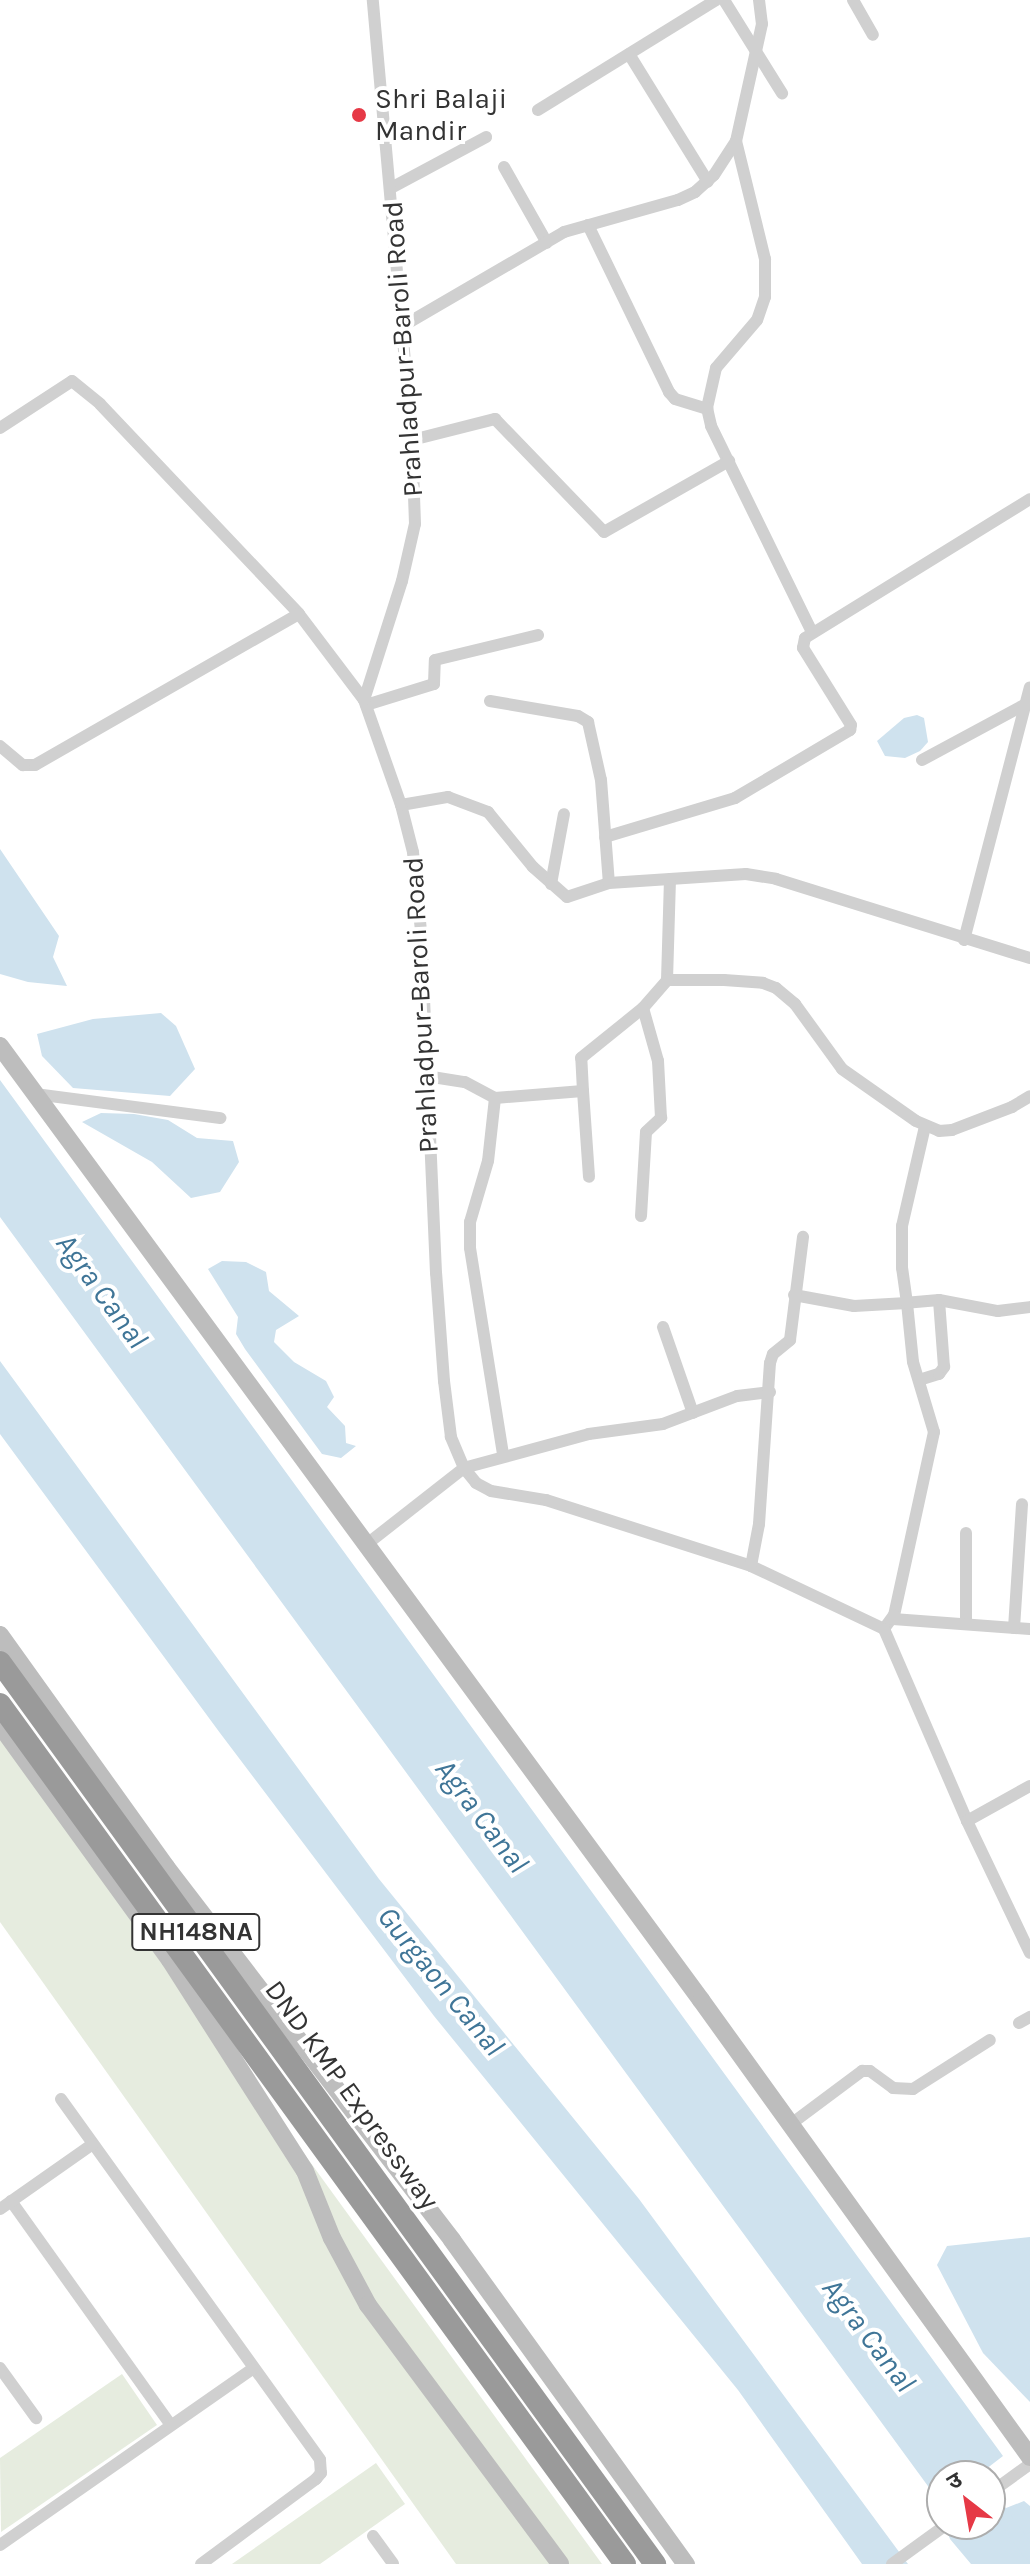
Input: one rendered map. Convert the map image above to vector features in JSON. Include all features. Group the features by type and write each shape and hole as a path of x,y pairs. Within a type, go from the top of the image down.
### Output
{"highway":[{"name":"DND KMP Expressway","path":"0,1662 655,2564"},
{"name":"DND KMP Expressway","path":"0,1704 625,2564"}],"street":[{"name":"Prahladpur-Baroli Road","path":"373,0 412,440 415,524 402,581 365,702 401,805 413,852 421,931 426,1076 444,1381 451,1437 464,1468"},
{"path":"538,110 716,0"},
{"path":"724,0 782,93"},
{"path":"401,327 569,230 678,200 708,182 736,141 762,24 759,0"},
{"path":"853,0 873,35"},
{"path":"629,54 708,182"},
{"path":"391,188 486,137"},
{"path":"736,141 765,259 765,297 757,320 716,368 707,409 711,426 812,632"},
{"path":"504,167 547,243"},
{"path":"588,225 669,392 675,399 707,409"},
{"path":"0,428 72,381 100,404 299,614 365,702 434,684 435,660 538,635"},
{"path":"412,440 495,419 604,532 729,461"},
{"path":"605,837 735,798 850,730 851,725 803,648 805,638 1030,499"},
{"path":"0,746 23,765 35,765 299,614"},
{"path":"964,940 1030,687"},
{"path":"490,701 578,716 588,722 601,780 609,883"},
{"path":"922,760 1026,704"},
{"path":"401,805 440,797 476,805 498,821 533,867 569,897 609,883 746,874 776,879 964,940 1030,958"},
{"path":"551,884 564,814"},
{"path":"589,1177 581,1058 643,1008 667,980 670,879"},
{"path":"667,980 724,980 776,988 795,1004 842,1069 925,1126 952,1130 1012,1107 1030,1096"},
{"path":"641,1216 646,1132 661,1118 658,1061 643,1008"},
{"path":"0,1046 791,2124 1029,2463 1006,2481"},
{"path":"426,1076 465,1082 495,1098 583,1091"},
{"path":"35,1094 220,1118"},
{"path":"495,1098 488,1161 470,1222 470,1248 503,1455"},
{"path":"884,1629 893,1619 934,1432 909,1345 902,1226 925,1126"},
{"path":"751,1566 758,1536 771,1358 790,1340 803,1237"},
{"path":"794,1295 854,1306 939,1300 998,1311 1030,1307"},
{"path":"919,1380 943,1370 939,1300"},
{"path":"663,1327 693,1413"},
{"path":"367,1544 464,1468 589,1434 646,1428 737,1396 770,1392"},
{"path":"464,1468 476,1483 491,1491 546,1500 751,1566 884,1629 967,1821 1028,1945"},
{"path":"1014,1628 1022,1504"},
{"path":"966,1533 966,1624"},
{"path":"893,1619 1030,1629"},
{"path":"0,1635 184,1890 452,2240 686,2564"},
{"path":"0,1725 170,1960 305,2171 332,2238 368,2305 560,2564"},
{"path":"967,1821 1030,1786"},
{"path":"791,2124 862,2071 870,2071 893,2088 913,2089 990,2040"},
{"path":"61,2099 320,2460 321,2473 201,2564"},
{"path":"93,2144 5,2205 171,2425"},
{"path":"0,2368 36,2418"},
{"path":"0,2544 252,2369"},
{"path":"373,2536 393,2564"},
{"path":"892,2564 926,2539"}],"shaded area":[{"path":"0,1735 602,2564 456,2564 0,1922"},
{"path":"122,2374 157,2425 1,2532 0,2458"},
{"path":"376,2463 405,2504 320,2564 232,2564"}],"water":[{"path":"917,715 924,718 928,742 920,751 905,758 885,756 877,741 904,718"},
{"path":"0,849 59,936 53,957 67,986 28,982 0,974"},
{"path":"161,1013 176,1026 195,1069 170,1096 73,1088 42,1056 37,1034 93,1019"},
{"path":"0,1080 1003,2456 998,2460 926,2460 926,2483 0,1217"},
{"path":"101,1113 134,1114 168,1120 197,1138 233,1141 239,1162 220,1192 191,1198 152,1162 82,1122"},
{"path":"222,1261 246,1262 266,1272 269,1291 299,1316 276,1330 274,1342 294,1362 326,1381 334,1397 327,1407 345,1426 346,1443 356,1446 341,1458 322,1454 245,1349 236,1334 238,1317 208,1269"},
{"name":"Gurgaon Canal","path":"0,1361 379,1879 639,2199 908,2564 862,2564 738,2390 434,2016 220,1733 0,1434"},
{"path":"1030,2237 1030,2402 983,2353 937,2265 947,2246"},
{"path":"1024,2501 1030,2506 1030,2564 971,2564 951,2540 1006,2540 1006,2508"}],"waterway":[{"name":"Agra Canal","path":"1006,2520 1030,2553"}],"place":[{"name":"Shri Balaji Mandir","path":"359,115"}]}
